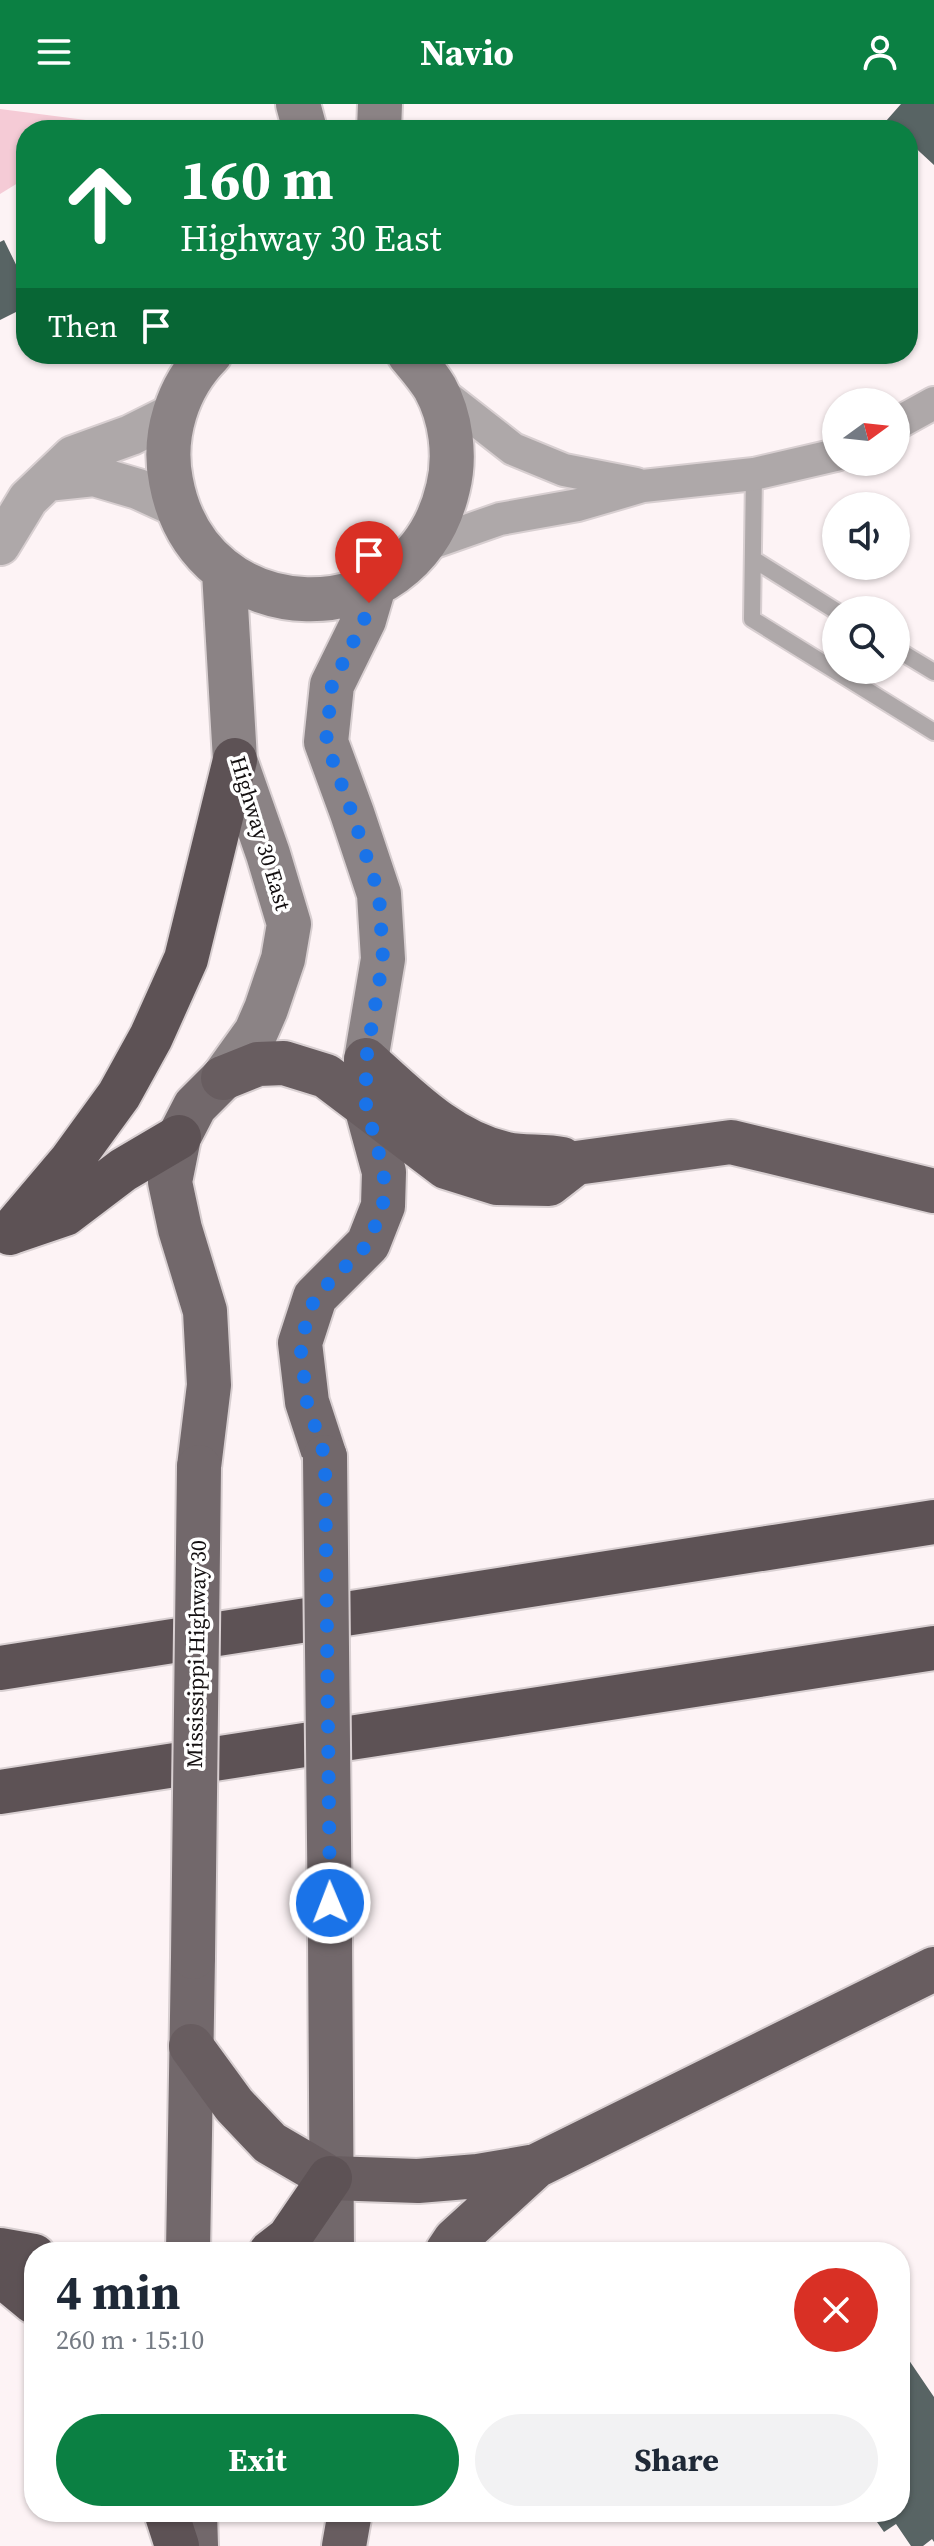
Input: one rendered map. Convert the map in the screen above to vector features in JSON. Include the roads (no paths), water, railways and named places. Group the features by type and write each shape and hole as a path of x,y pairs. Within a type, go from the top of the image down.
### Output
{"highway":[{"path":"5,1236 71,1161 119,1095 151,1037 186,959 235,760"},
{"path":"366,1060 430,1117 462,1139 508,1155 547,1155 576,1163 731,1142 934,1191"},
{"path":"223,1078 258,1064 284,1063 326,1076 446,1167 497,1183 549,1184 576,1163"},
{"path":"5,1236 65,1214 123,1170 179,1137"},
{"path":"0,1668 934,1522"},
{"path":"0,1792 934,1648"},
{"path":"454,2242 536,2166 934,1969"},
{"path":"191,2046 234,2105 270,2143 330,2178 418,2181 478,2176 536,2166"},
{"path":"284,2242 330,2178"},
{"path":"0,2250 24,2254"},
{"path":"0,2274 24,2294"},
{"path":"169,2522 177,2546"},
{"path":"342,2546 348,2522"}],"main road":[{"path":"202,364 187,383 173,414 167,460 175,506 194,543 224,572 258,591 297,600 337,599 374,586 401,568 423,546 443,509 453,469 450,427 435,388 417,364"},
{"name":"Highway 30 East","path":"223,1078 256,1032 266,1009 283,959 289,924 235,760 224,572"},
{"path":"332,2242 325,1457 307,1402 300,1343 315,1297 368,1244 383,1206 384,1172 366,1106 366,1060 383,959 379,894 326,742 332,685 364,620 374,586"},
{"name":"Mississippi Highway 30","path":"188,2242 199,1467 209,1385 205,1311 180,1229 170,1182 179,1137 195,1106 223,1078"},
{"path":"195,2522 196,2546"},
{"path":"340,2522 342,2546"}],"street":[{"path":"435,388 513,449 564,470 643,486"},
{"path":"910,416 934,403"},
{"path":"0,545 28,499 73,456 131,435 173,414"},
{"path":"423,546 500,519 578,505 643,486 754,474 822,458"},
{"path":"47,481 94,476 138,489 175,506"}],"lane":[{"path":"754,474 752,619 934,732"},
{"path":"753,559 822,602"},
{"path":"910,657 934,672"}]}
